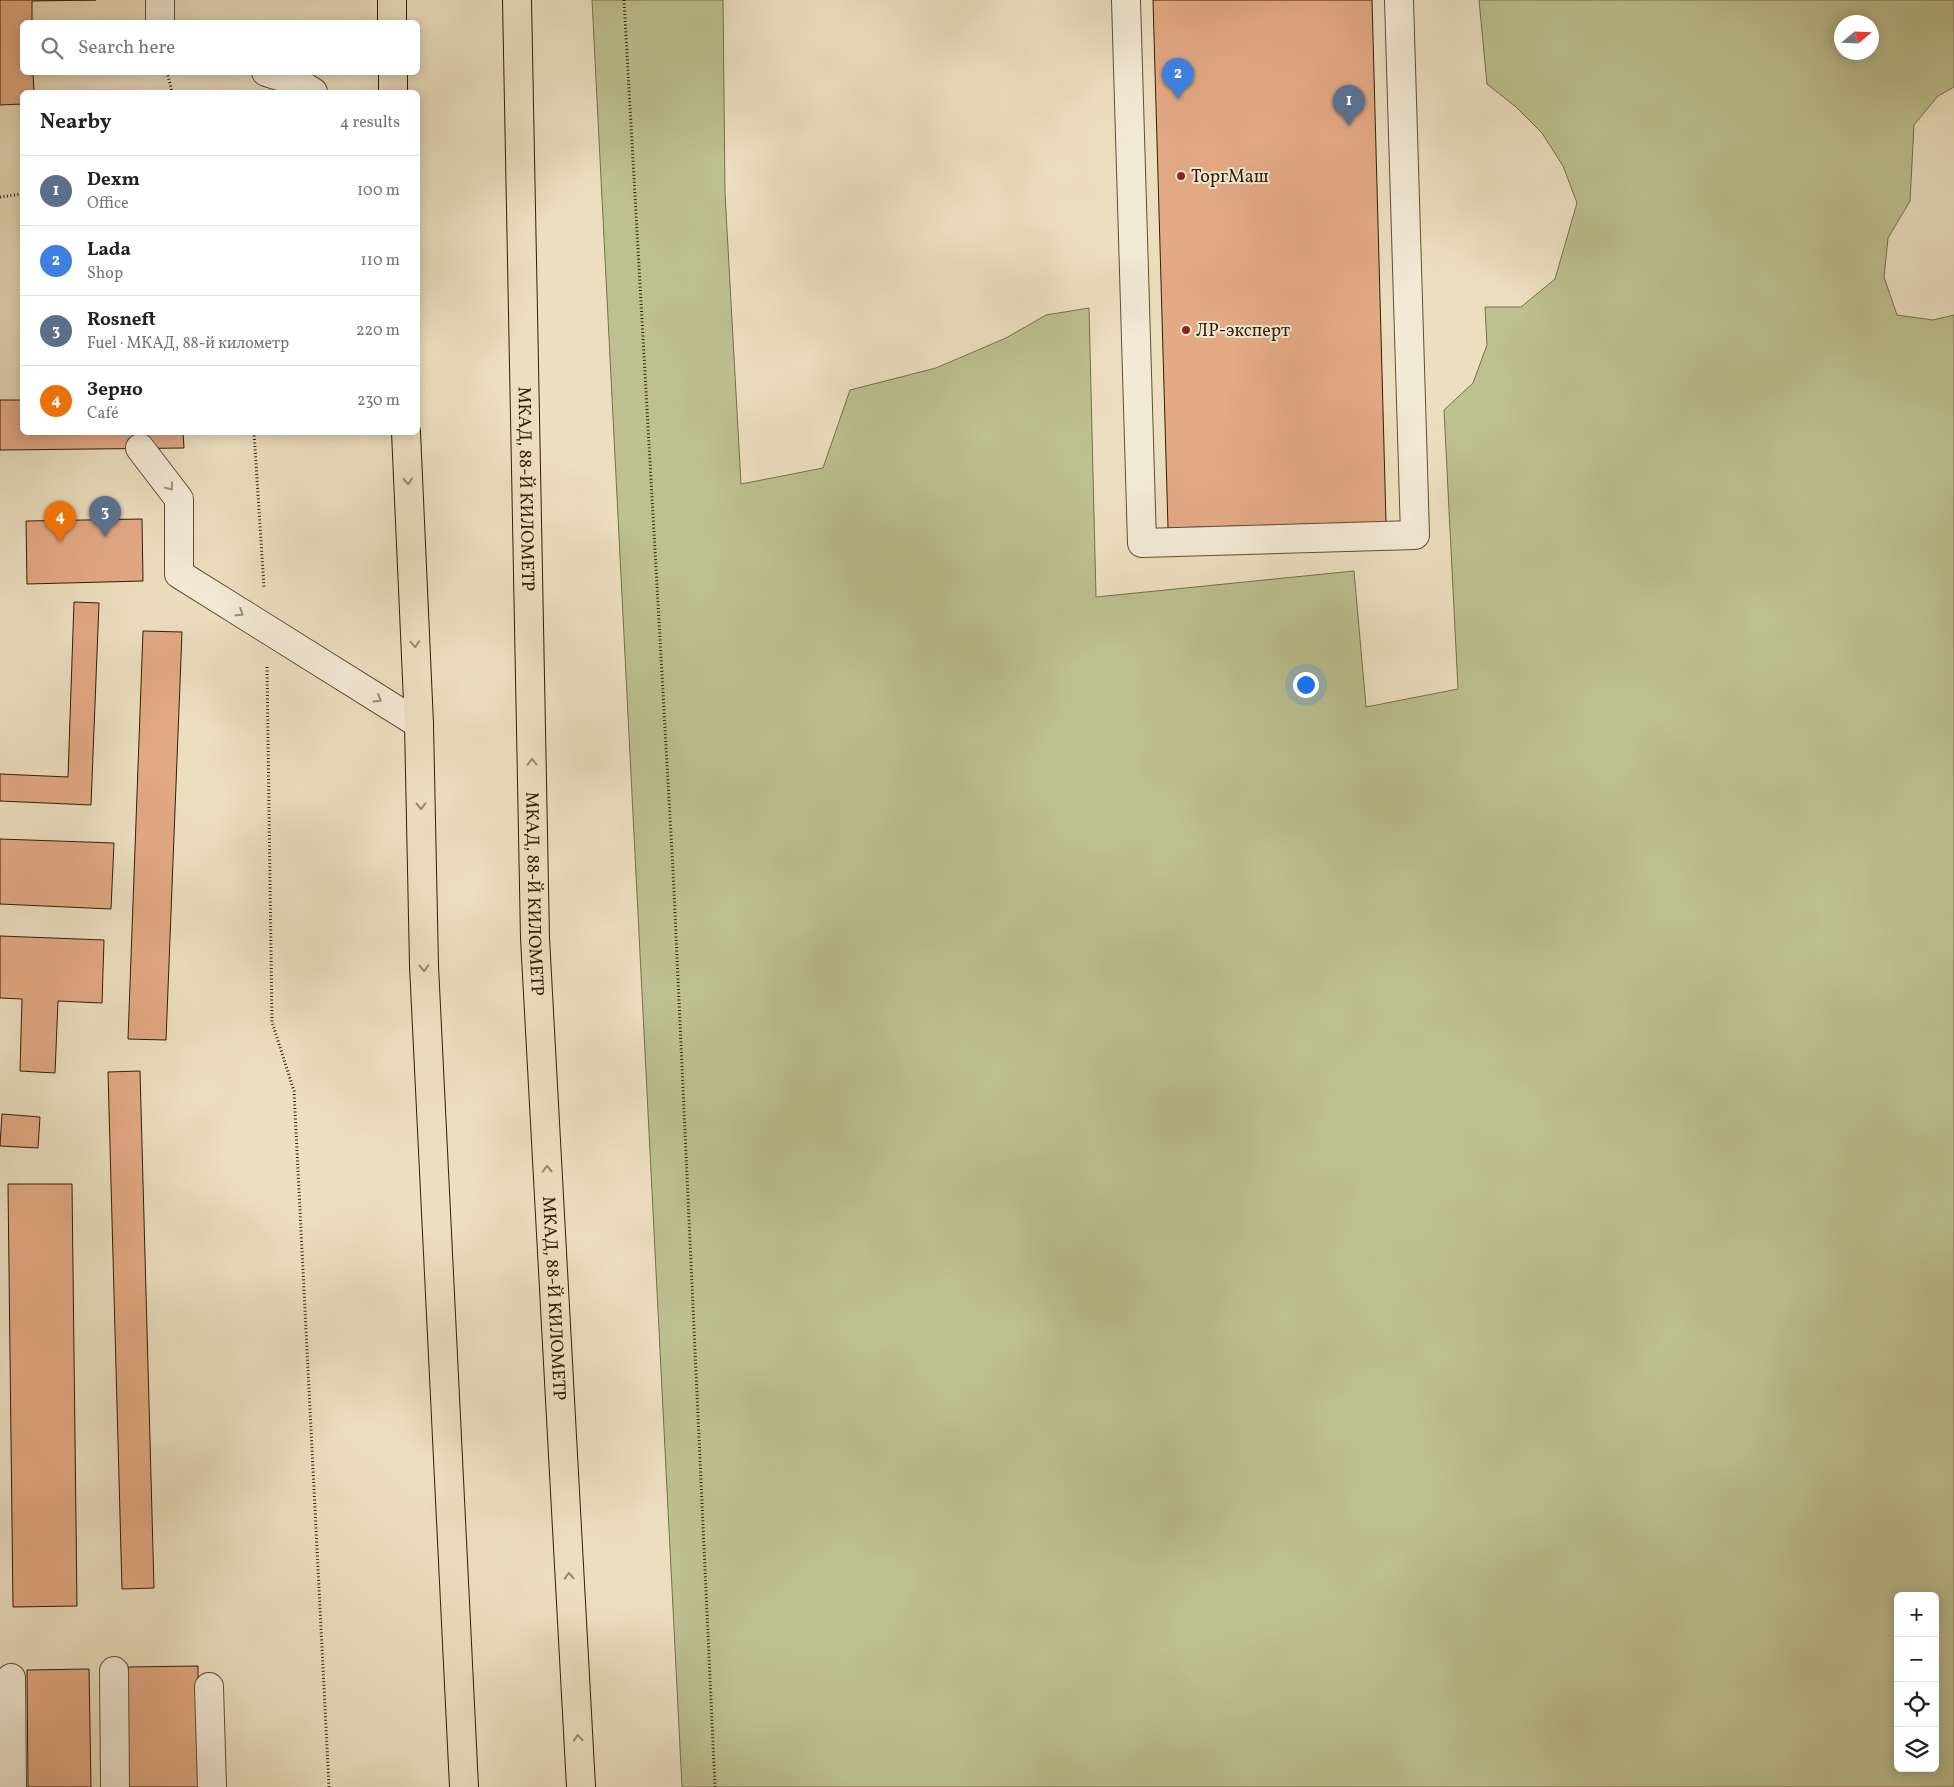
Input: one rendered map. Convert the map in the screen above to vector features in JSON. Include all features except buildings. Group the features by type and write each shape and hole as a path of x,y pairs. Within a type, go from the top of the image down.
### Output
{"highway":[{"path":"392,0 392,20"},
{"name":"МКАД, 88-Й КИЛОМЕТР","path":"517,0 535,938 582,1787"},
{"path":"393,75 394,90"},
{"path":"406,435 419,724 424,966 464,1787"}],"lane":[{"path":"160,0 160,20"},
{"path":"1126,0 1142,543 1414,535 1399,0"},
{"path":"275,75 297,82 310,90"},
{"path":"140,448 179,499 179,574 419,724"},
{"path":"114,1671 115,1787"},
{"path":"11,1678 12,1787"},
{"path":"209,1687 212,1787"}],"path":[{"path":"624,0 672,860 715,1787"},
{"path":"167,75 171,90"},
{"path":"0,197 20,194"},
{"path":"254,435 266,630 272,1022 294,1091 329,1787"}],"green space":[{"path":"592,0 723,0 725,193 741,484 823,468 850,390 936,368 1006,338 1046,315 1089,308 1096,597 1354,571 1366,707 1458,689 1444,410 1473,383 1487,345 1485,307 1521,307 1555,279 1577,203 1563,166 1542,133 1516,107 1487,84 1479,0 1954,0 1954,87 1938,96 1914,125 1910,201 1888,238 1884,277 1897,315 1933,320 1954,315 1954,1787 682,1787"}],"place":[{"name":"Lada","path":"1178,99"},
{"name":"Dexm","path":"1349,126"},
{"name":"ТоргМаш","path":"1181,176"},
{"name":"ЛР-эксперт","path":"1186,330"},
{"name":"Rosneft","path":"105,537"},
{"name":"Зерно","path":"60,542"}]}
